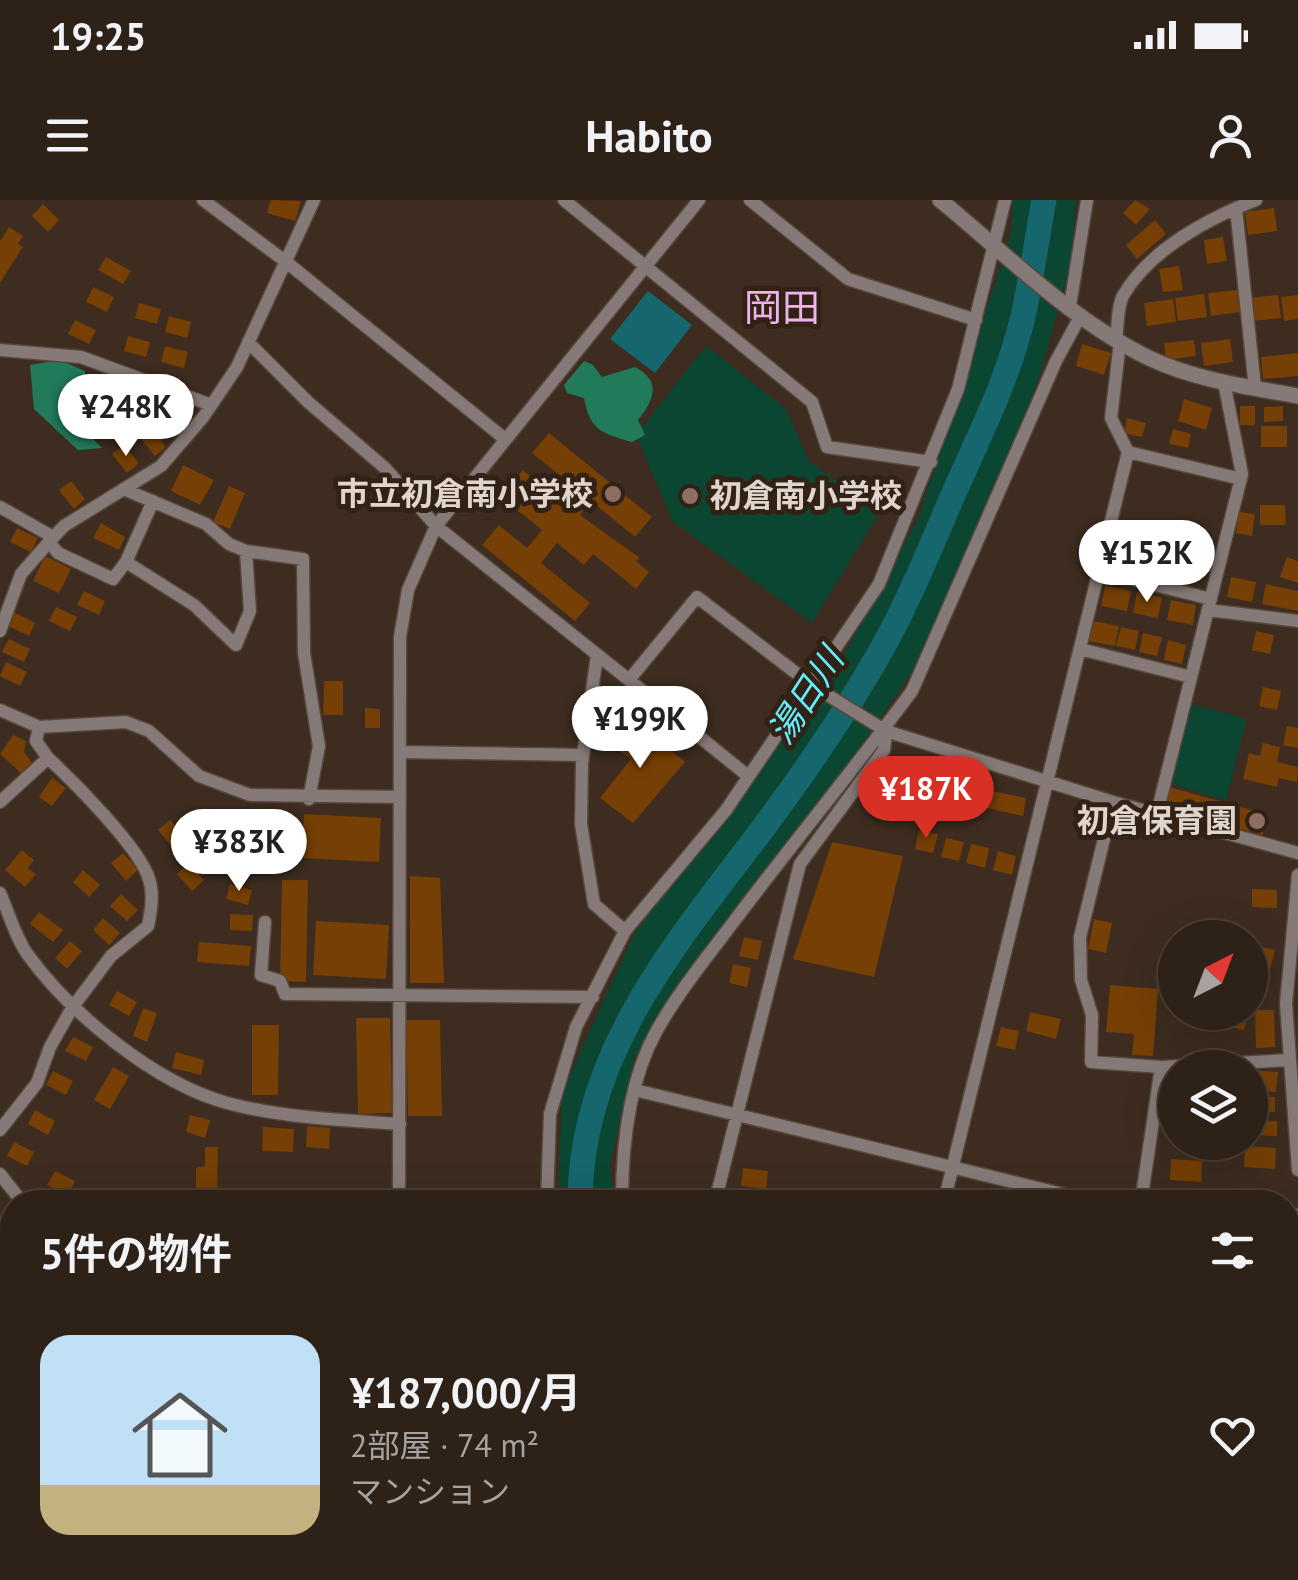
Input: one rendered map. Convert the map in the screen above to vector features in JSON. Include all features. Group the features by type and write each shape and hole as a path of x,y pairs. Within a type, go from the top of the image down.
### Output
{"street":[{"path":"203,200 285,260 505,439"},
{"path":"0,631 16,587 50,540 64,526 161,466 211,406 248,342 314,200"},
{"path":"564,200 812,402 827,447 931,462"},
{"path":"399,1190 400,637 408,590 436,526 699,200"},
{"path":"750,200 848,279 976,320"},
{"path":"940,200 1118,341 1172,368 1298,396"},
{"path":"547,1190 550,1114 576,1027 625,932 726,810 817,688 879,584 958,388 997,246 1005,200"},
{"path":"622,1190 622,1147 635,1090 654,1034 690,980 883,729 928,662 1056,361 1072,308 1087,200"},
{"path":"947,1190 1128,452 1111,418 1122,296 1152,262 1204,223 1256,200"},
{"path":"1236,208 1255,388"},
{"path":"248,342 308,402 386,468 436,526 748,776"},
{"path":"0,350 81,357 211,406"},
{"path":"1157,814 1241,480 1224,382"},
{"path":"1128,452 1241,480"},
{"path":"126,490 206,524 229,544 246,551 303,559 304,653 319,746 309,799"},
{"path":"0,507 50,540 58,553 113,579 126,562 153,501"},
{"path":"126,562 194,605 236,645 252,596 246,579 246,551"},
{"path":"1099,571 1210,604 1298,621"},
{"path":"0,582 16,587"},
{"path":"629,680 696,597 817,688 883,729 1112,802 1298,853"},
{"path":"1080,649 1191,677"},
{"path":"597,655 583,754 581,824 594,904 625,932"},
{"path":"0,710 39,728 126,722 149,731 199,776 250,795 309,799 400,797"},
{"path":"0,1130 37,1083 50,1047 72,1008 111,956 148,926 152,903 149,878 134,854 88,796 48,758 36,740 39,728"},
{"path":"718,1190 800,864 884,750 883,729"},
{"path":"400,752 583,754"},
{"path":"0,802 48,758"},
{"path":"1112,802 1080,938 1081,980 1092,1014 1090,1062 1158,1067"},
{"path":"1298,875 1290,1060 1298,1170"},
{"path":"0,892 26,952 72,1008 170,1079 225,1102 320,1119 400,1124"},
{"path":"264,922 261,975 280,981 285,994 592,997"},
{"path":"1268,1061 1290,1060"},
{"path":"1142,1190 1158,1086"},
{"path":"635,1090 1043,1190"}],"green space":[{"path":"1013,200 1076,200 1071,263 1038,382 920,660 809,823 635,1056 610,1165 613,1190 558,1190 562,1092 634,934 845,653 918,518 1011,234"},
{"path":"706,346 786,409 809,461 880,512 812,623 673,522 636,435"},
{"path":"60,360 85,371 85,393 72,418 102,448 78,450 34,409 30,365"},
{"path":"584,361 602,377 635,367 649,378 653,391 638,420 645,435 632,442 605,433 590,418 584,398 567,393 564,385"},
{"path":"1191,704 1247,719 1226,800 1171,784"}],"water":[{"path":"648,291 692,325 655,373 610,339"}],"building":[{"path":"271,200 301,201 295,221 267,213"},
{"path":"1135,200 1150,209 1136,225 1123,213"},
{"path":"43,204 59,220 48,232 32,216"},
{"path":"1274,208 1277,231 1248,235 1245,212"},
{"path":"1155,220 1166,234 1137,259 1126,245"},
{"path":"9,227 23,236 18,244 23,247 0,283 0,241"},
{"path":"1223,237 1227,261 1207,264 1204,240"},
{"path":"106,257 131,271 123,284 98,270"},
{"path":"1179,266 1183,290 1163,292 1159,269"},
{"path":"93,287 114,297 107,312 86,302"},
{"path":"1237,290 1240,312 1211,316 1208,293"},
{"path":"1204,294 1207,317 1178,321 1175,298"},
{"path":"1278,295 1281,318 1252,321 1249,298"},
{"path":"1298,295 1298,319 1284,321 1281,297"},
{"path":"1173,299 1176,322 1147,326 1144,303"},
{"path":"139,303 161,309 157,324 135,318"},
{"path":"169,316 191,322 187,338 165,332"},
{"path":"75,320 96,330 89,344 68,334"},
{"path":"128,336 150,342 146,357 124,351"},
{"path":"1230,339 1233,362 1204,366 1201,343"},
{"path":"1194,340 1196,356 1166,360 1164,343"},
{"path":"1082,344 1111,353 1104,375 1076,366"},
{"path":"165,346 188,352 184,368 161,362"},
{"path":"1298,353 1298,376 1263,379 1261,357"},
{"path":"109,371 129,382 114,411 93,400"},
{"path":"135,394 150,403 135,428 120,419"},
{"path":"1184,399 1212,408 1206,430 1178,421"},
{"path":"1240,406 1255,406 1255,425 1240,425"},
{"path":"1283,406 1283,421 1264,422 1264,407"},
{"path":"1127,418 1146,423 1142,437 1124,433"},
{"path":"1261,426 1287,426 1287,447 1261,447"},
{"path":"152,428 166,447 155,456 140,438"},
{"path":"1173,429 1191,434 1188,448 1169,444"},
{"path":"549,433 652,517 635,537 591,501 580,515 640,558 636,561 649,572 636,589 593,554 584,565 557,543 541,563 590,603 575,621 482,545 499,525 527,548 542,530 501,497 523,470 570,507 582,493 532,453"},
{"path":"124,445 139,463 127,473 112,454"},
{"path":"183,465 214,480 200,505 171,491"},
{"path":"71,481 85,499 74,509 59,490"},
{"path":"229,486 245,493 230,529 213,522"},
{"path":"1260,505 1285,505 1286,525 1260,525"},
{"path":"1239,512 1255,514 1252,536 1236,533"},
{"path":"101,523 125,537 119,550 93,538"},
{"path":"17,528 38,538 31,552 10,542"},
{"path":"45,556 71,569 59,593 33,581"},
{"path":"1287,557 1298,561 1298,583 1280,577"},
{"path":"1231,577 1256,582 1252,602 1227,597"},
{"path":"1266,584 1298,591 1298,611 1262,604"},
{"path":"1105,586 1131,591 1127,611 1101,606"},
{"path":"84,591 105,601 99,615 77,605"},
{"path":"1137,592 1162,598 1158,618 1133,613"},
{"path":"1171,600 1196,605 1193,625 1167,620"},
{"path":"56,607 77,617 70,631 49,621"},
{"path":"14,612 35,623 29,636 8,626"},
{"path":"1093,621 1119,626 1115,646 1089,641"},
{"path":"1121,627 1139,631 1135,650 1116,646"},
{"path":"1256,631 1274,635 1270,654 1252,650"},
{"path":"1143,633 1162,637 1157,656 1139,652"},
{"path":"9,639 30,649 24,662 2,652"},
{"path":"1168,640 1186,645 1182,664 1164,660"},
{"path":"6,662 27,672 20,686 0,676"},
{"path":"324,681 343,681 343,715 323,715"},
{"path":"1263,687 1281,691 1277,710 1259,706"},
{"path":"365,708 380,709 380,728 365,728"},
{"path":"629,717 685,762 633,823 600,798 631,759 608,743"},
{"path":"1287,726 1298,728 1298,748 1283,745"},
{"path":"13,735 26,741 24,752 32,763 22,774 0,754"},
{"path":"1263,743 1280,747 1277,762 1298,767 1297,782 1279,778 1277,787 1243,779 1249,753 1260,756"},
{"path":"906,760 924,764 919,783 901,779"},
{"path":"52,778 66,788 52,806 39,797"},
{"path":"930,778 948,782 942,809 924,805"},
{"path":"871,781 890,786 885,805 867,801"},
{"path":"898,787 916,791 912,810 893,806"},
{"path":"955,787 973,791 969,810 950,806"},
{"path":"1169,787 1266,814 1263,835 1165,809"},
{"path":"987,790 1026,798 1023,816 983,807"},
{"path":"304,814 381,818 379,862 301,858"},
{"path":"170,820 185,837 173,848 158,830"},
{"path":"919,830 938,834 933,853 915,849"},
{"path":"946,838 964,842 959,861 941,857"},
{"path":"832,842 903,856 874,977 793,959"},
{"path":"209,843 219,855 201,869 191,857"},
{"path":"971,844 989,848 985,868 966,863"},
{"path":"22,850 34,860 28,868 36,874 25,887 5,870"},
{"path":"998,851 1016,856 1012,875 993,870"},
{"path":"123,853 138,870 126,881 111,863"},
{"path":"189,863 204,880 192,891 177,874"},
{"path":"83,870 100,885 89,897 73,882"},
{"path":"410,876 440,878 444,983 410,983"},
{"path":"282,880 308,880 306,982 280,981"},
{"path":"230,884 252,890 248,905 226,899"},
{"path":"1252,889 1277,890 1277,908 1252,907"},
{"path":"121,894 138,910 127,921 110,906"},
{"path":"39,912 63,930 53,942 30,924"},
{"path":"230,914 253,915 252,931 230,930"},
{"path":"103,918 120,933 109,945 93,930"},
{"path":"1094,919 1112,923 1106,953 1088,949"},
{"path":"316,921 389,925 386,979 313,975"},
{"path":"744,937 762,941 758,960 739,956"},
{"path":"70,941 82,951 67,969 55,958"},
{"path":"199,942 251,946 249,966 197,962"},
{"path":"1268,949 1275,950 1268,969"},
{"path":"733,964 751,968 747,987 729,983"},
{"path":"1110,985 1158,989 1153,1056 1132,1055 1134,1034 1106,1032"},
{"path":"117,991 137,1002 129,1016 109,1005"},
{"path":"143,1008 157,1013 147,1042 133,1036"},
{"path":"1268,1010 1274,1010 1275,1047 1256,1048 1256,1030 1268,1030"},
{"path":"1030,1012 1061,1019 1056,1039 1026,1031"},
{"path":"356,1018 390,1018 392,1113 358,1114"},
{"path":"406,1020 440,1020 442,1116 408,1116"},
{"path":"252,1025 279,1025 278,1095 252,1095"},
{"path":"1001,1027 1019,1031 1015,1050 996,1046"},
{"path":"73,1037 93,1047 86,1061 65,1051"},
{"path":"176,1052 204,1060 201,1075 172,1068"},
{"path":"113,1067 129,1076 110,1109 94,1100"},
{"path":"53,1071 73,1081 66,1095 46,1085"},
{"path":"1268,1071 1278,1072 1276,1092 1268,1091"},
{"path":"1268,1097 1275,1097 1275,1112 1268,1112"},
{"path":"35,1110 55,1121 48,1135 28,1124"},
{"path":"190,1115 210,1120 205,1138 186,1132"},
{"path":"1268,1121 1277,1121 1277,1136 1268,1136"},
{"path":"307,1126 330,1128 329,1149 306,1147"},
{"path":"263,1127 294,1129 293,1152 262,1151"},
{"path":"14,1142 34,1152 27,1166 7,1156"},
{"path":"205,1147 218,1147 217,1190 196,1190 196,1168 205,1166"},
{"path":"1268,1147 1276,1148 1275,1169 1244,1167 1244,1160 1268,1160"},
{"path":"1171,1160 1202,1161 1201,1182 1170,1180"},
{"path":"743,1168 768,1171 766,1189 741,1186"},
{"path":"55,1171 75,1181 70,1190 47,1185"}],"waterway":[{"name":"湯日川","path":"581,1190 584,1151 595,1103 634,1012 688,928 836,724 883,647 911,591 1011,359 1024,312 1044,200"}],"place":[{"name":"市立初倉南小学校","path":"613,494"},
{"name":"初倉南小学校","path":"690,496"},
{"name":"初倉保育園","path":"1257,821"}],"district":[{"name":"岡田","path":"782,308"}]}
